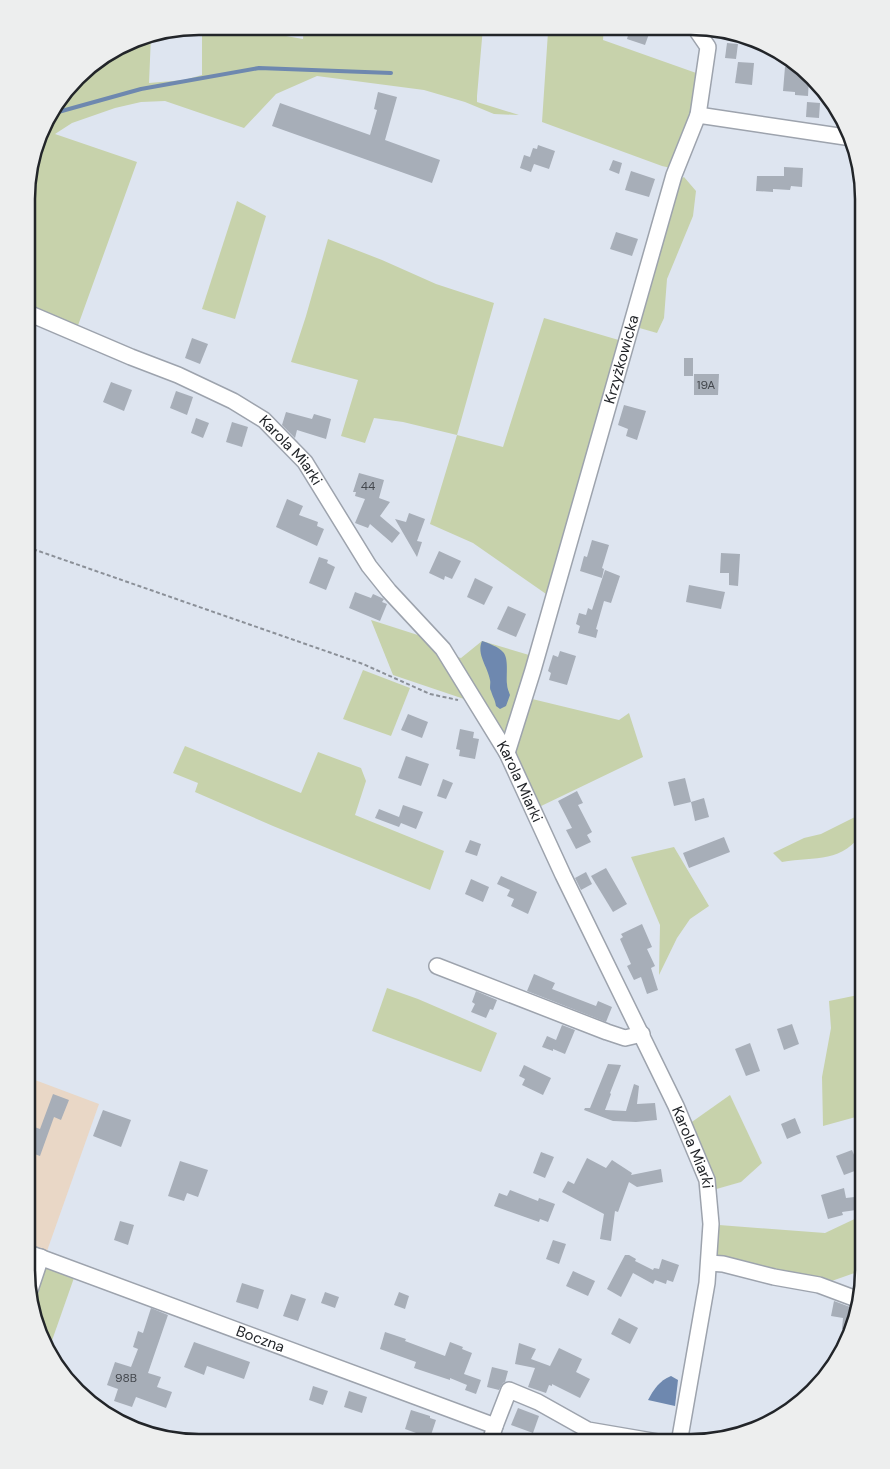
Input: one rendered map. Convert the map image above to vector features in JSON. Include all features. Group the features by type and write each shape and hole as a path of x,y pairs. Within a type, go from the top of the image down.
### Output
{"street":[{"name":"Krzyżkowicka","path":"507,753 533,670 674,175 698,116 708,47 701,35"},
{"path":"698,116 843,137"},
{"name":"Karola Miarki","path":"35,316 178,375 233,401 264,420 306,462 369,566 389,591 443,649 507,753 563,875 676,1106 707,1180 711,1224 707,1283 681,1434"},
{"path":"437,966 625,1038 642,1034"},
{"name":"Boczna","path":"35,1255 494,1426"},
{"path":"35,1275 41,1257"},
{"path":"709,1263 723,1264 774,1277 819,1285 853,1298"},
{"path":"492,1434 509,1390 538,1402 588,1430 611,1434"}],"path":[{"path":"35,550 363,664 430,694 478,705"}],"shaded area":[{"path":"35,1080 99,1104 47,1251 35,1247"}],"green space":[{"path":"202,35 286,35 303,39 303,35 482,35 477,102 519,115 494,114 465,102 424,90 317,76 276,94 244,128 165,101 141,102 115,108 72,123 55,134 137,162 76,331 35,313 36,178 47,136 63,108 91,76 108,63 126,52 151,43 149,83 184,80 202,75"},
{"path":"548,35 603,35 603,40 699,74 690,119 671,168 542,122"},
{"path":"684,177 696,191 693,216 667,279 664,318 657,333 636,327 679,180"},
{"path":"237,201 266,216 235,319 202,309"},
{"path":"328,239 436,284 494,303 457,435 403,422 374,418 365,443 341,436 358,380 291,362"},
{"path":"544,318 622,341 549,596 473,543 430,524 457,435 503,447"},
{"path":"371,620 424,637 441,652 470,701 393,675"},
{"path":"482,641 529,655 506,742 454,656 461,658"},
{"path":"363,670 410,688 391,736 343,719"},
{"path":"528,698 619,720 629,713 643,757 537,808 511,752"},
{"path":"185,746 301,793 318,752 361,768 366,781 355,815 444,851 430,890 195,792 198,783 173,773"},
{"path":"855,817 855,842 838,853 817,858 782,862 773,853 804,838 821,834"},
{"path":"674,847 709,906 690,919 677,938 659,975 660,925 631,857"},
{"path":"387,988 418,999 497,1033 481,1072 372,1031"},
{"path":"855,996 855,1117 823,1126 822,1077 831,1028 829,1001"},
{"path":"730,1095 762,1163 741,1182 713,1190 689,1124"},
{"path":"855,1219 855,1273 826,1283 715,1256 719,1225 825,1233"},
{"path":"43,1263 75,1275 52,1342 47,1333 38,1302 36,1286"}],"water":[{"path":"482,641 499,648 506,658 507,685 510,695 506,706 500,709 496,706 490,690 489,675 481,656"},
{"path":"671,1376 678,1380 675,1406 648,1400 657,1386"}],"building":[{"path":"628,35 649,35 645,45 627,39"},
{"path":"727,43 738,44 736,59 725,58"},
{"path":"738,62 754,63 752,85 735,83"},
{"path":"785,67 791,69 809,85 808,96 795,95 795,92 783,91"},
{"path":"378,92 397,97 385,140 440,160 432,183 272,126 280,103 370,135 377,110 374,109"},
{"path":"807,102 820,103 819,118 806,117"},
{"path":"538,145 555,151 549,169 534,164 531,172 520,168 524,155 530,157 533,148 537,149"},
{"path":"613,160 622,163 619,174 609,170"},
{"path":"784,167 803,168 802,187 791,186 790,190 773,189 773,192 756,191 757,176 784,176"},
{"path":"631,171 655,179 649,197 625,190"},
{"path":"616,232 638,239 632,256 610,249"},
{"path":"192,338 208,344 200,364 185,358"},
{"path":"684,358 693,358 693,376 684,376"},
{"path":"694,374 719,374 718,395 694,395"},
{"path":"111,382 132,390 124,411 103,402"},
{"path":"176,391 193,397 187,415 170,408"},
{"path":"624,405 646,411 637,440 626,436 628,429 618,425"},
{"path":"286,412 312,419 314,414 331,419 326,439 297,430 295,438 282,425"},
{"path":"196,418 209,423 203,438 191,433"},
{"path":"232,422 248,427 242,447 226,442"},
{"path":"359,473 384,480 379,498 390,502 380,516 400,533 392,543 370,524 368,528 355,523 365,499 355,496 356,492 353,492"},
{"path":"287,499 303,506 299,515 318,522 317,526 324,529 317,546 276,527"},
{"path":"409,513 425,519 417,541 422,542 417,557 395,519 406,522"},
{"path":"592,540 609,545 602,568 604,569 602,578 580,571 584,556 587,557"},
{"path":"439,551 461,561 452,579 445,576 444,580 429,573"},
{"path":"721,553 740,554 738,586 729,585 729,573 720,573"},
{"path":"319,557 328,560 327,563 335,567 326,590 309,583"},
{"path":"605,570 620,576 611,603 604,601 596,629 598,630 596,638 578,633 580,626 576,624 579,613 586,615 588,608 592,610"},
{"path":"475,578 493,587 484,605 467,597"},
{"path":"689,585 725,592 721,609 686,602"},
{"path":"355,592 371,598 373,594 384,599 382,602 387,604 380,621 349,608"},
{"path":"508,606 526,614 516,637 497,629"},
{"path":"560,651 576,656 567,685 549,680 551,673 548,671 553,655 558,657"},
{"path":"408,714 428,722 422,738 401,730"},
{"path":"460,729 474,732 473,738 479,739 475,759 459,756 460,750 456,749"},
{"path":"406,756 429,764 421,786 398,778"},
{"path":"685,778 691,802 674,806 668,782"},
{"path":"443,779 453,783 446,799 437,796"},
{"path":"577,791 583,803 578,805 592,832 587,835 591,842 576,849 566,830 572,828 558,801"},
{"path":"704,798 709,817 695,821 691,802"},
{"path":"403,805 423,812 416,829 401,823 399,827 375,818 379,809 399,817"},
{"path":"724,837 730,852 689,868 683,853"},
{"path":"470,840 481,844 477,856 465,852"},
{"path":"606,868 627,904 613,912 591,876"},
{"path":"586,872 592,884 581,890 575,878"},
{"path":"501,876 537,892 528,914 511,906 514,899 507,896 510,890 497,884"},
{"path":"471,879 489,887 483,902 465,894"},
{"path":"642,924 652,947 647,949 655,966 651,968 658,990 647,994 641,977 634,980 627,966 631,964 620,939 623,937 621,934"},
{"path":"534,974 555,983 552,989 596,1006 598,1001 612,1007 606,1022 527,991"},
{"path":"476,991 497,1000 493,1010 490,1009 486,1018 471,1012 475,1004 472,1002"},
{"path":"792,1024 799,1044 784,1050 777,1029"},
{"path":"562,1025 575,1030 565,1054 542,1047 547,1036 556,1040"},
{"path":"750,1043 760,1071 746,1076 735,1049"},
{"path":"608,1064 621,1065 605,1110 626,1111 634,1084 639,1086 637,1104 655,1103 657,1120 636,1122 613,1121 584,1110 585,1108 590,1108"},
{"path":"524,1065 551,1078 543,1095 522,1085 525,1079 519,1076"},
{"path":"53,1094 69,1100 61,1120 54,1117 40,1156 35,1154 35,1127 40,1129"},
{"path":"103,1110 131,1120 121,1147 93,1136"},
{"path":"795,1118 801,1133 787,1139 781,1124"},
{"path":"852,1150 855,1157 855,1171 844,1175 836,1156"},
{"path":"541,1152 554,1157 545,1178 533,1173"},
{"path":"587,1158 606,1168 612,1160 632,1173 631,1175 661,1169 663,1182 637,1187 629,1182 618,1212 615,1211 611,1241 600,1239 604,1214 562,1192 568,1181 574,1184"},
{"path":"180,1161 208,1170 198,1197 187,1193 184,1201 168,1196"},
{"path":"844,1188 846,1198 855,1197 855,1210 842,1212 843,1215 828,1219 821,1195"},
{"path":"510,1190 538,1201 539,1198 555,1204 548,1222 540,1219 539,1222 494,1206 499,1193 507,1196"},
{"path":"120,1221 134,1225 128,1245 114,1240"},
{"path":"553,1240 566,1244 559,1264 546,1259"},
{"path":"625,1255 629,1255 636,1259 635,1261 653,1270 654,1268 659,1269 662,1259 679,1265 673,1282 667,1280 666,1284 655,1280 653,1284 633,1273 621,1297 607,1289"},
{"path":"573,1271 595,1281 588,1296 566,1286"},
{"path":"242,1283 264,1290 258,1309 236,1302"},
{"path":"325,1292 339,1297 335,1308 321,1303"},
{"path":"399,1292 409,1296 405,1309 394,1305"},
{"path":"291,1294 306,1299 298,1321 283,1316"},
{"path":"834,1301 850,1307 843,1329 843,1318 831,1316"},
{"path":"151,1308 168,1315 148,1373 161,1377 157,1387 172,1392 166,1408 136,1397 132,1407 114,1401 118,1389 107,1385 115,1362 131,1367 138,1349 133,1347 138,1331 143,1333"},
{"path":"619,1318 638,1328 630,1344 611,1334"},
{"path":"385,1332 445,1356 450,1342 472,1353 464,1374 481,1380 476,1394 465,1390 467,1385 414,1368 416,1362 380,1349"},
{"path":"194,1342 250,1362 244,1379 207,1366 204,1375 184,1367"},
{"path":"519,1343 536,1349 531,1359 550,1366 559,1348 582,1359 576,1372 590,1379 580,1398 552,1384 552,1386 549,1385 546,1393 528,1387 535,1368 515,1364"},
{"path":"492,1367 508,1371 505,1382 499,1390 487,1387"},
{"path":"313,1386 328,1391 323,1405 309,1400"},
{"path":"349,1391 367,1397 362,1413 344,1407"},
{"path":"518,1408 539,1416 533,1433 511,1425"},
{"path":"411,1410 436,1420 431,1434 419,1434 405,1429"}],"waterway":[{"path":"61,111 141,89 259,68 391,73"}]}
